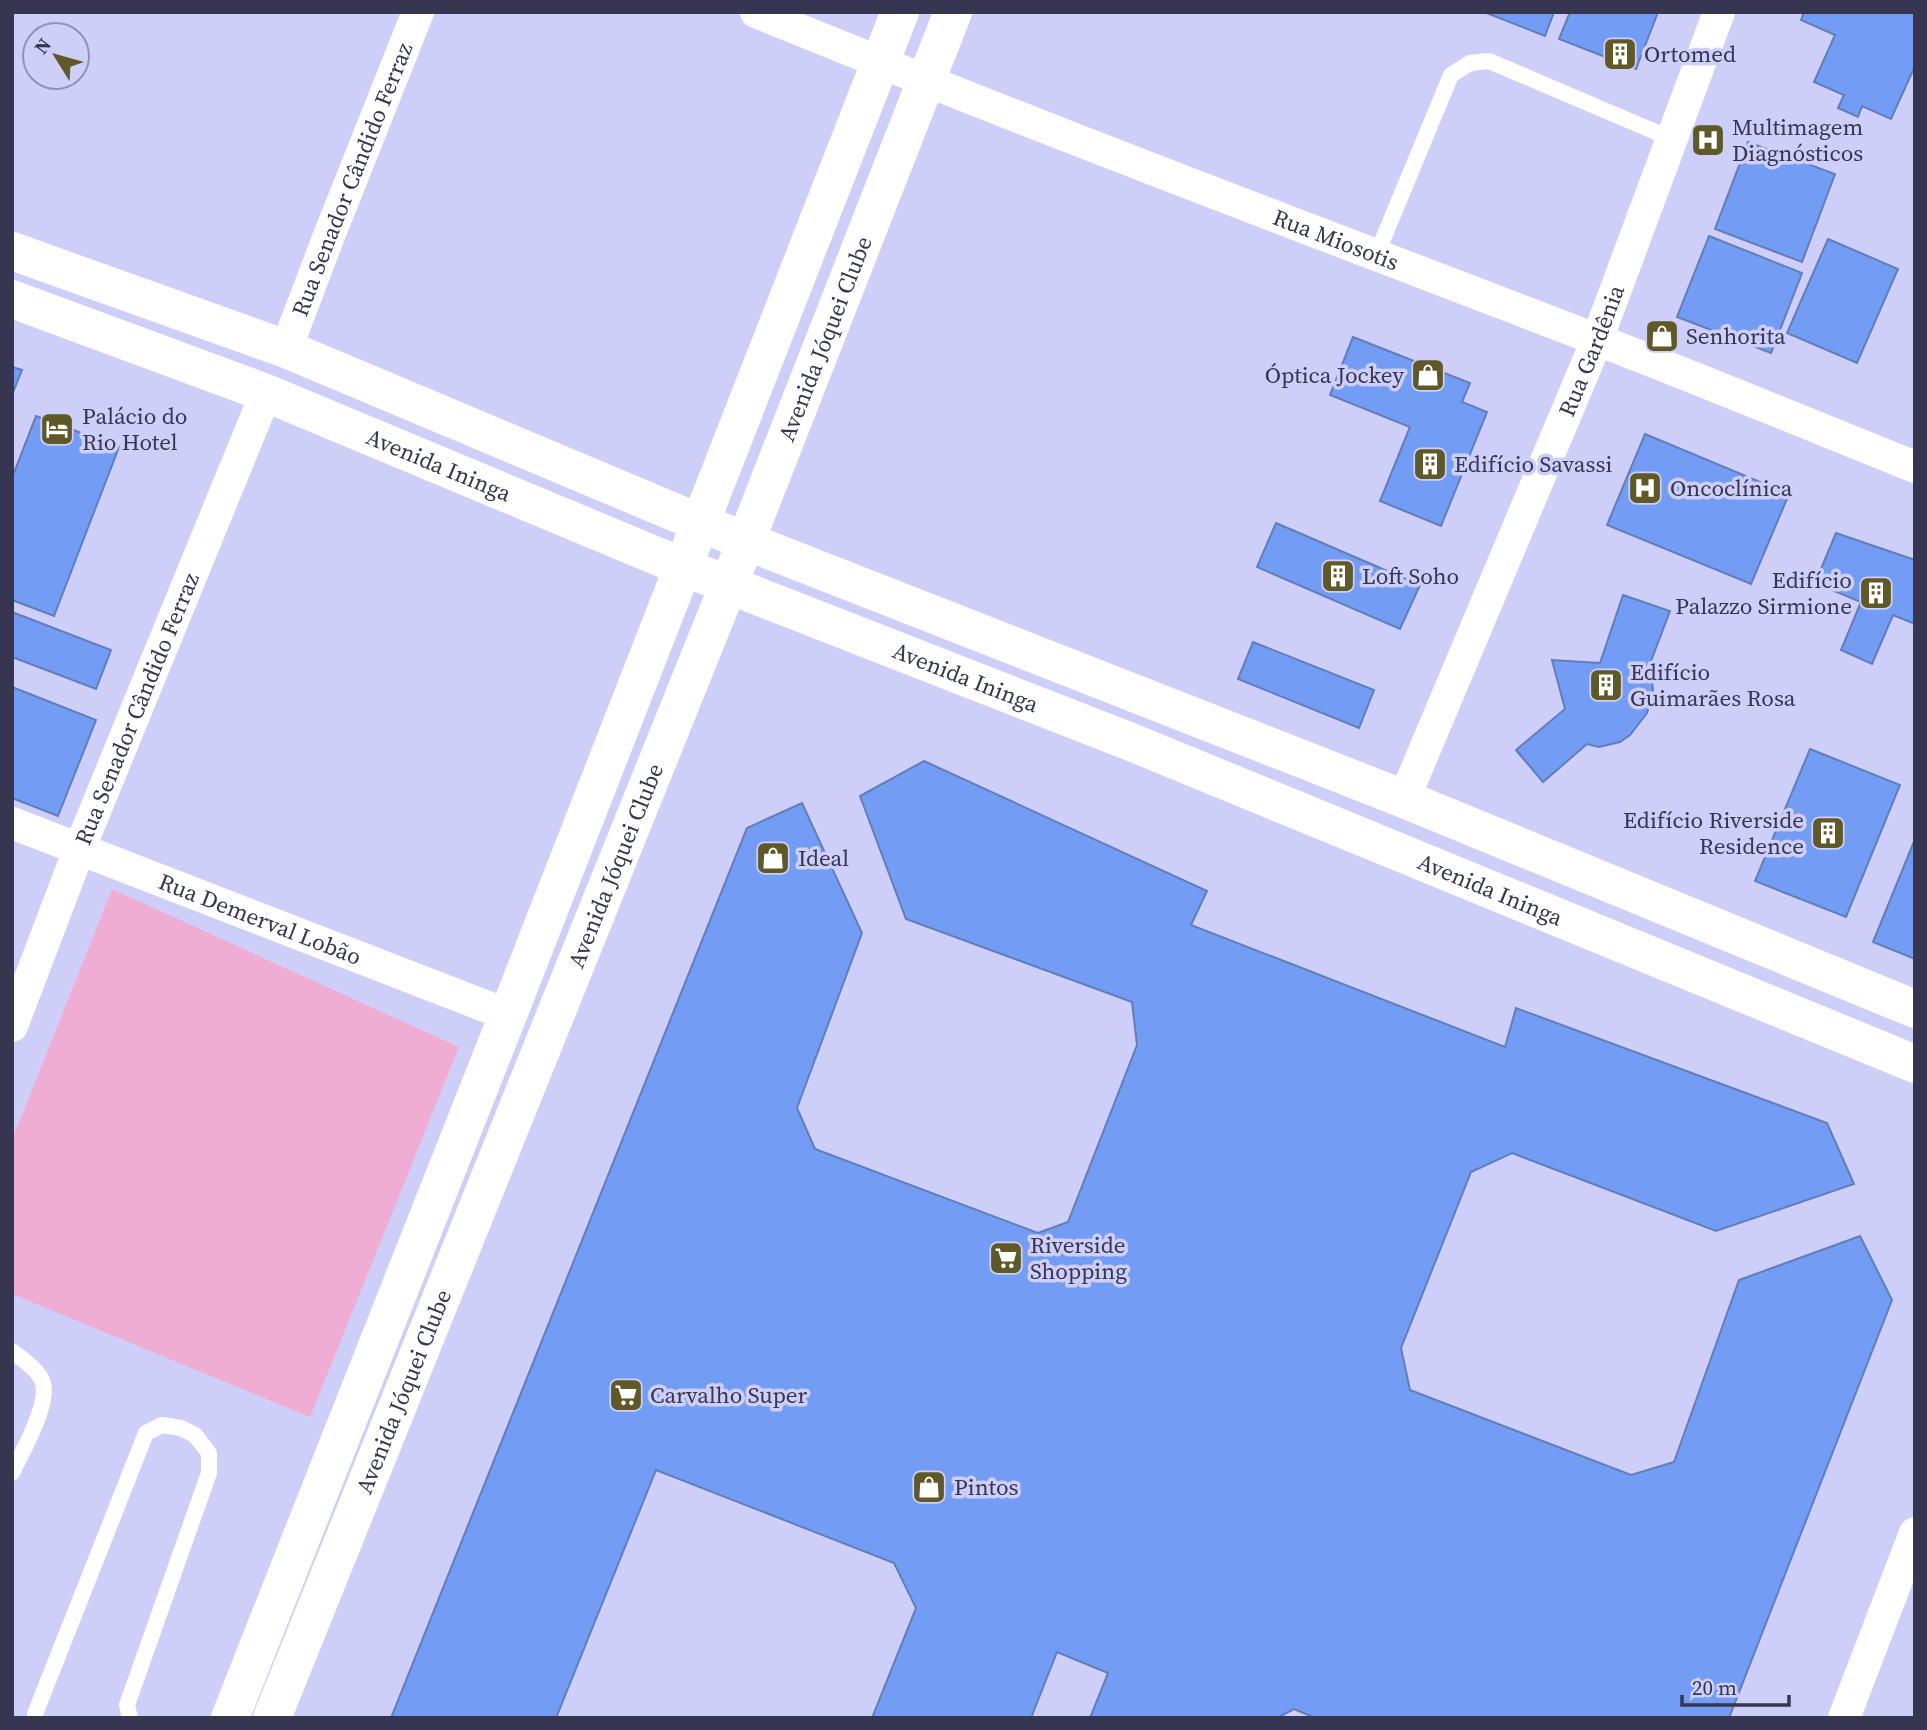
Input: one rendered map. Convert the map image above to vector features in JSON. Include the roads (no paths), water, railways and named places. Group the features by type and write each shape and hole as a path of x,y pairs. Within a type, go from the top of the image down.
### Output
{"main road":[{"name":"Avenida Jóquei Clube","path":"230,1718 508,1016 900,12"},
{"name":"Avenida Jóquei Clube","path":"272,1718 729,584 953,12"},
{"name":"Avenida Ininga","path":"12,251 286,349 700,523 1404,799 1915,1009"},
{"name":"Avenida Ininga","path":"12,299 266,393 684,566 1130,742 1915,1064"}],"street":[{"name":"Rua Senador Cândido Ferraz","path":"286,349 418,12"},
{"name":"Rua Miosotis","path":"756,12 880,63 1376,257 1597,340 1915,467"},
{"name":"Rua Gardênia","path":"1404,799 1597,340 1719,12"},
{"name":"Rua Senador Cândido Ferraz","path":"12,1026 79,850 266,393"},
{"name":"Rua Demerval Lobão","path":"12,823 508,1016"},
{"path":"1844,1718 1915,1533"}],"lane":[{"path":"1376,257 1451,75 1470,63 1489,61 1671,139"},
{"path":"12,1351 32,1367 43,1383 42,1406 12,1473"},
{"path":"35,1714 146,1433 162,1425 180,1428 195,1435 209,1453 209,1473 127,1704 130,1718"}],"place":[{"name":"Ortomed","path":"1620,54"},
{"name":"Multimagem Diagnósticos","path":"1708,140"},
{"name":"Senhorita","path":"1662,336"},
{"name":"Óptica Jockey","path":"1428,375"},
{"name":"Palácio do Rio Hotel","path":"57,429"},
{"name":"Edifício Savassi","path":"1430,464"},
{"name":"Oncoclínica","path":"1645,488"},
{"name":"Loft Soho","path":"1338,576"},
{"name":"Edifício Palazzo Sirmione","path":"1876,593"},
{"name":"Edifício Guimarães Rosa","path":"1606,685"},
{"name":"Edifício Riverside Residence","path":"1828,833"},
{"name":"Ideal","path":"773,858"},
{"name":"Riverside Shopping","path":"1006,1258"},
{"name":"Carvalho Super","path":"626,1395"},
{"name":"Pintos","path":"929,1487"}]}
